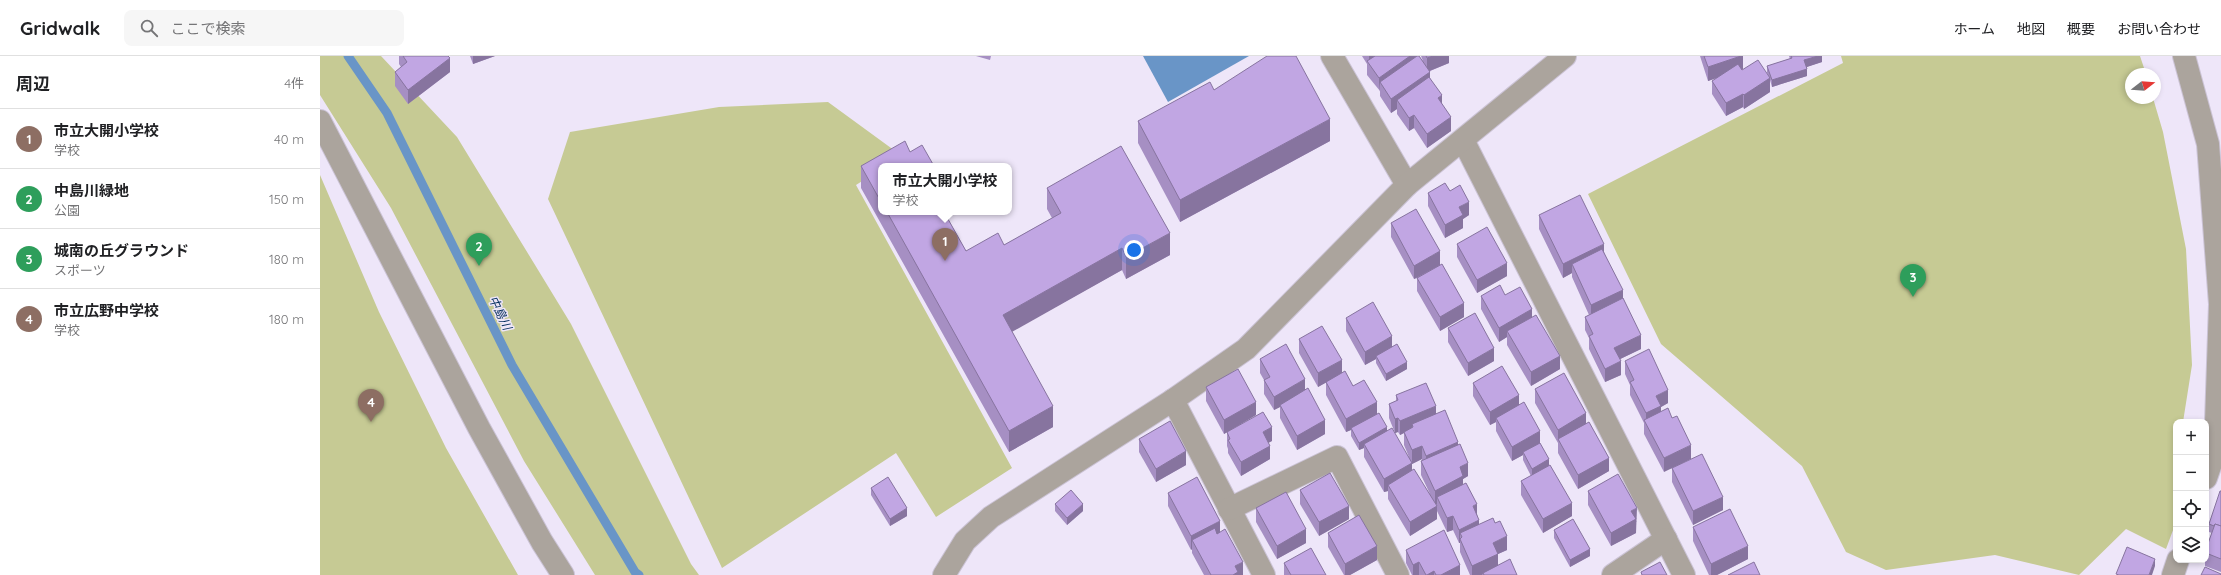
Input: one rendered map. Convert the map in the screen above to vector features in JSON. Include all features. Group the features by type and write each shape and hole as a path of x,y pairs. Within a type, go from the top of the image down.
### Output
{"street":[{"path":"1332,56 1407,185"},
{"path":"944,575 965,541 991,517 1173,400 1246,349 1407,185 1565,56"},
{"path":"2184,56 2208,144 2221,304 2215,452 2212,471"},
{"path":"320,121 479,428 562,575"},
{"path":"1463,140 1684,575"},
{"path":"1173,400 1264,575"},
{"path":"1229,508 1337,457 1398,575"},
{"path":"1613,575 1666,539"},
{"path":"2173,575 2177,563"}],"green space":[{"path":"320,56 381,56 457,137 571,324 691,564 699,575 595,575 524,461 391,208 320,95"},
{"path":"1841,56 2140,56 2144,68 2125,68 2125,104 2155,104 2163,132 2186,249 2192,365 2183,419 2173,419 2173,530 2166,549 2126,529 2079,575 1995,555 1886,570 1846,552 1802,466 1661,344 1588,194 1843,63"},
{"path":"828,102 902,156 887,163 878,163 878,171 856,185 1012,468 936,517 896,453 722,568 548,199 570,132 719,107"},
{"path":"320,175 379,312 446,448 518,575 320,575"}],"water":[{"path":"1143,56 1249,56 1168,102"}],"building":[{"path":"403,56 448,56 450,58 408,90 395,72 407,62"},
{"path":"1267,56 1296,56 1330,119 1180,200 1138,121 1210,82 1214,90"},
{"path":"1375,56 1410,56 1379,78 1367,61"},
{"path":"1419,56 1430,72 1391,99 1380,82"},
{"path":"1704,56 1741,56 1708,67"},
{"path":"1791,56 1818,56 1804,60 1807,69 1772,80 1767,66 1792,58"},
{"path":"1758,60 1770,78 1744,95 1743,94 1726,103 1712,81 1738,64 1742,70"},
{"path":"1429,77 1442,95 1438,98 1451,117 1427,134 1414,115 1409,118 1397,100"},
{"path":"905,141 910,152 922,145 932,163 878,163 878,197 861,166"},
{"path":"1121,146 1170,233 1126,257 1122,248 1003,315 1053,406 1009,431 889,215 946,215 966,251 998,233 1004,245 1061,213 1047,188"},
{"path":"1445,183 1450,191 1460,185 1469,202 1459,207 1463,215 1445,225 1428,193"},
{"path":"1580,195 1604,244 1563,264 1539,215"},
{"path":"1416,209 1440,251 1414,266 1391,223"},
{"path":"1487,227 1507,263 1477,280 1457,244"},
{"path":"1602,249 1623,290 1591,305 1572,264"},
{"path":"1442,264 1464,303 1440,317 1417,278"},
{"path":"1500,285 1505,295 1520,287 1532,309 1499,328 1481,296"},
{"path":"1623,298 1641,335 1614,348 1621,361 1605,369 1589,336 1593,334 1585,317"},
{"path":"1373,302 1392,336 1365,352 1346,318"},
{"path":"1475,313 1494,348 1468,363 1448,328"},
{"path":"1536,315 1560,356 1531,372 1507,331"},
{"path":"1322,326 1342,360 1318,373 1299,339"},
{"path":"1286,344 1305,379 1274,397 1264,380 1270,377 1260,359"},
{"path":"1397,344 1407,362 1386,374 1376,356"},
{"path":"1649,349 1668,390 1656,396 1661,406 1646,413 1630,382 1634,380 1625,361"},
{"path":"1502,366 1519,395 1490,412 1473,383"},
{"path":"1238,369 1256,402 1224,420 1206,387"},
{"path":"1345,371 1353,386 1364,380 1377,402 1346,419 1326,382"},
{"path":"1564,373 1586,413 1558,430 1535,389"},
{"path":"1426,383 1436,406 1400,421 1398,418 1395,419 1389,404 1398,400 1396,395"},
{"path":"1308,388 1325,420 1297,436 1280,405"},
{"path":"1524,402 1540,431 1512,447 1496,418"},
{"path":"1668,408 1672,418 1677,416 1691,445 1664,458 1644,420"},
{"path":"1445,410 1458,442 1426,456 1422,446 1412,450 1404,432 1413,427 1412,424"},
{"path":"1263,412 1272,427 1263,432 1270,446 1241,462 1228,440 1230,439 1227,432"},
{"path":"1379,413 1387,427 1359,443 1351,428"},
{"path":"1170,421 1186,451 1156,469 1139,439"},
{"path":"1589,422 1609,458 1578,475 1558,439"},
{"path":"1392,428 1412,463 1384,479 1364,444"},
{"path":"1540,443 1549,459 1532,469 1523,452"},
{"path":"1460,444 1468,463 1460,467 1463,476 1435,491 1421,461"},
{"path":"1702,454 1723,497 1693,511 1672,468"},
{"path":"1550,465 1572,503 1543,519 1521,481"},
{"path":"1414,469 1437,506 1410,522 1388,485"},
{"path":"1330,473 1349,506 1319,522 1300,490"},
{"path":"1618,474 1637,508 1631,511 1636,519 1611,533 1588,491"},
{"path":"888,477 907,508 890,519 871,488"},
{"path":"1197,477 1220,521 1191,536 1168,493"},
{"path":"1466,483 1477,504 1473,506 1479,520 1459,530 1453,516 1447,518 1437,497"},
{"path":"1071,490 1083,504 1067,518 1055,504"},
{"path":"2220,491 2221,491 2221,526 2209,524"},
{"path":"1286,492 1306,529 1277,546 1256,508"},
{"path":"1730,509 1748,546 1711,564 1693,527"},
{"path":"1359,515 1377,546 1345,564 1328,533"},
{"path":"1493,518 1495,523 1500,521 1507,536 1493,543 1498,554 1472,566 1460,539 1462,537 1460,533"},
{"path":"1573,519 1590,549 1570,560 1554,530"},
{"path":"2215,524 2221,526 2221,559 2209,554 2209,541"},
{"path":"1215,528 1217,534 1225,529 1243,562 1235,566 1238,572 1233,575 1211,575 1192,540"},
{"path":"1444,530 1460,565 1441,575 1436,575 1434,571 1426,575 1419,562 1413,565 1406,550"},
{"path":"2127,547 2155,559 2149,575 2116,574"},
{"path":"1311,548 1326,575 1291,575 1284,563"},
{"path":"1510,559 1517,575 1484,575 1483,573"},
{"path":"1660,562 1667,575 1642,575 1641,572"},
{"path":"1754,562 1760,575 1728,575"},
{"path":"2205,567 2221,574 2221,575 2201,575"}],"waterway":[{"name":"中島川","path":"348,56 387,113 512,365 635,572 639,575"}],"place":[{"name":"市立大開小学校","path":"945,261"},
{"name":"中島川緑地","path":"479,266"},
{"name":"城南の丘グラウンド","path":"1913,297"},
{"name":"市立広野中学校","path":"371,422"}]}
